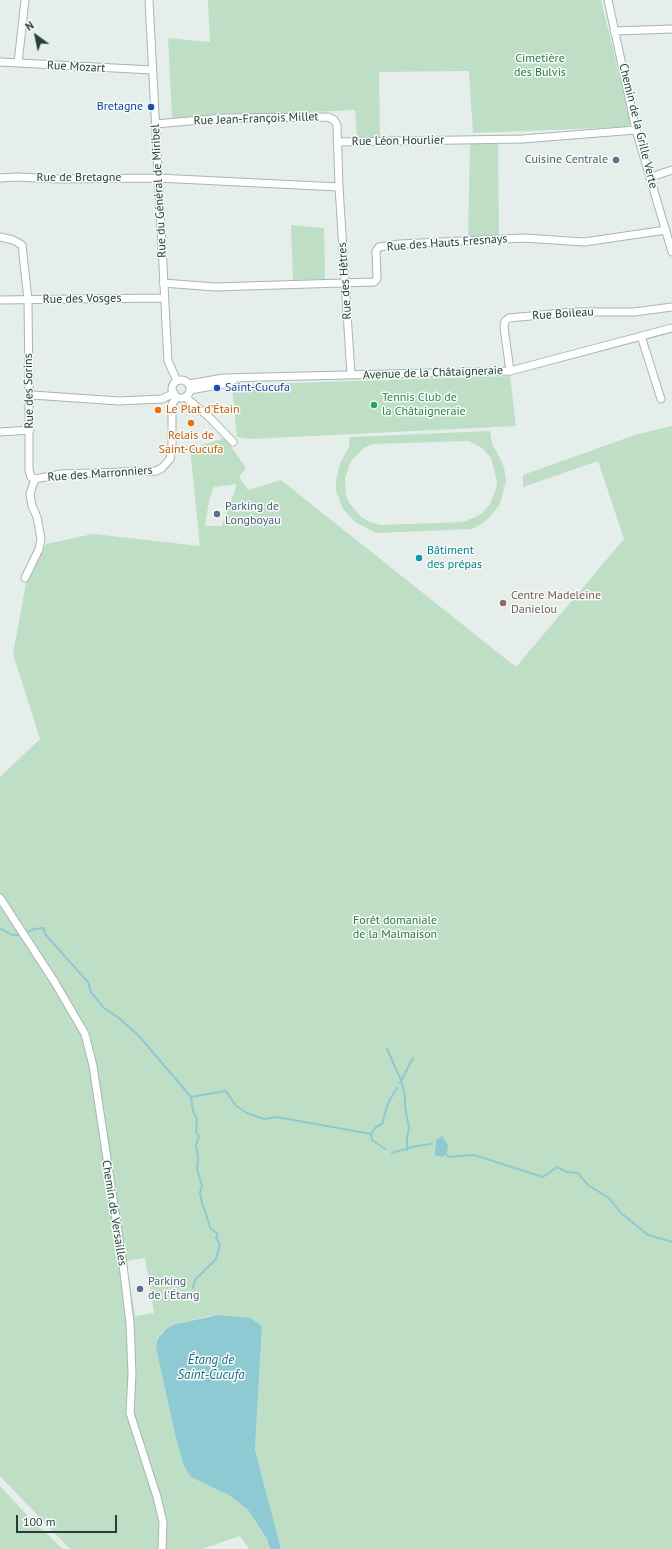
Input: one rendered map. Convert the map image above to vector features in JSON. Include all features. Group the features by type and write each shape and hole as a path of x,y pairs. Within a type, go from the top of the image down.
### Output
{"street":[{"path":"18,63 25,0"},
{"name":"Rue du Général de Miribel","path":"149,0 168,361 177,381"},
{"name":"Chemin de la Grille Verte","path":"608,0 636,130 651,176 672,252"},
{"path":"614,31 672,28"},
{"name":"Rue Mozart","path":"0,62 152,70"},
{"name":"Rue Jean-François Millet","path":"155,124 224,118 328,117 334,120 337,125 337,142"},
{"name":"Rue Léon Hourlier","path":"339,187 337,142 522,139 636,130"},
{"path":"651,176 672,170"},
{"name":"Rue de Bretagne","path":"0,178 17,177 57,180 158,178"},
{"path":"158,178 339,187"},
{"name":"Rue des Hêtres","path":"339,187 351,375"},
{"name":"Rue des Hauts Fresnays","path":"163,283 214,287 374,282 376,279 376,251 379,248 400,244 524,238 584,242 666,230"},
{"name":"Rue des Sorins","path":"0,237 13,240 22,245 28,300 29,389 32,395 30,402 29,470 31,477 34,480 30,494 32,506 37,517 41,539 39,549 25,578"},
{"name":"Rue des Vosges","path":"0,300 164,298"},
{"name":"Rue Boileau","path":"510,371 504,327 505,321 509,318 573,312 634,312 672,307"},
{"name":"Avenue de la Châtaigneraie","path":"190,387 223,378 237,379 510,371 672,328"},
{"path":"642,336 661,399"},
{"path":"175,395 173,389 177,381 182,380 190,387 185,397"},
{"path":"32,395 119,401 162,399 175,395 185,397 208,416 233,442"},
{"name":"Rue des Marronniers","path":"34,480 61,474 156,471 162,468 170,460 172,448 172,404 175,395"},
{"path":"0,432 30,430"},
{"name":"Chemin de Versailles","path":"0,898 54,981 85,1034 93,1066 123,1265 130,1323 132,1374 130,1413 157,1497 163,1522 162,1549"}],"green space":[{"name":"Cimetière des Bulvis","path":"208,0 601,0 631,123 626,127 473,133 469,71 379,72 380,137 357,138 355,110 172,119 168,38 210,42"},
{"path":"470,144 498,144 499,237 468,238"},
{"path":"291,225 324,228 325,279 293,280"},
{"name":"Tennis Club de la Châtaigneraie","path":"510,376 516,426 252,439 237,437 232,385"},
{"name":"Forêt domaniale de la Malmaison","path":"672,426 672,1549 281,1549 255,1451 262,1326 210,1316 184,1322 166,1329 158,1337 156,1347 217,1488 229,1495 248,1510 267,1539 270,1549 249,1549 240,1536 202,1549 70,1549 0,1476 0,777 40,739 13,654 26,583 46,544 93,534 200,546 190,449 225,438 246,468 239,477 248,490 281,480 516,667 624,539 598,461 523,487 523,475 635,435","holes":["237,484 222,526 205,526 209,501 214,487","145,1258 154,1313 135,1316 126,1261"]},
{"path":"490,431 492,444 504,467 506,481 500,504 489,518 472,529 376,533 355,522 343,509 336,491 336,481 340,463 349,447 350,437","holes":["469,441 482,448 491,458 497,481 496,489 490,504 481,514 463,522 380,525 361,517 350,504 346,495 345,478 351,461 364,448 372,444"]},
{"path":"0,1486 26,1514 63,1549 0,1549"}],"water":[{"path":"442,1136 448,1145 447,1153 442,1157 435,1155 436,1140"},
{"name":"Étang de Saint-Cucufa","path":"218,1315 250,1318 262,1326 255,1450 281,1549 270,1549 267,1539 248,1510 229,1495 191,1477 184,1466 176,1438 156,1347 158,1338 166,1329 176,1324"}],"waterway":[{"path":"0,928 12,935 19,935"},
{"path":"27,932 34,929 44,928 45,934 88,982 91,992 104,1008 119,1018 139,1036 191,1097 193,1111 197,1119 196,1132 199,1136 196,1145 198,1157 197,1169 202,1186 200,1192 202,1203 210,1228 218,1234 216,1238 220,1244 216,1259 195,1280 193,1288"},
{"path":"387,1049 401,1080 405,1095 405,1107 409,1127 407,1150"},
{"path":"400,1083 413,1058"},
{"path":"371,1134 376,1127 382,1124 388,1103 397,1088"},
{"path":"191,1097 226,1091 236,1106 247,1113 264,1119 277,1117 371,1134 372,1140 385,1149"},
{"path":"392,1153 416,1146 432,1144"},
{"path":"444,1153 449,1157 474,1155 543,1177 557,1167 567,1172 578,1173 588,1185 609,1198 621,1213 648,1235 672,1242"}],"place":[{"name":"Bretagne","path":"151,107"},
{"name":"Cuisine Centrale","path":"616,160"},
{"name":"Saint-Cucufa","path":"217,388"},
{"name":"Tennis Club de la Châtaigneraie","path":"374,405"},
{"name":"Le Plat d'Étain","path":"158,410"},
{"name":"Relais de Saint-Cucufa","path":"191,423"},
{"name":"Parking de Longboyau","path":"217,514"},
{"name":"Bâtiment des prépas","path":"419,558"},
{"name":"Centre Madeleine Danielou","path":"503,603"},
{"name":"Parking de l'Étang","path":"140,1289"}]}
